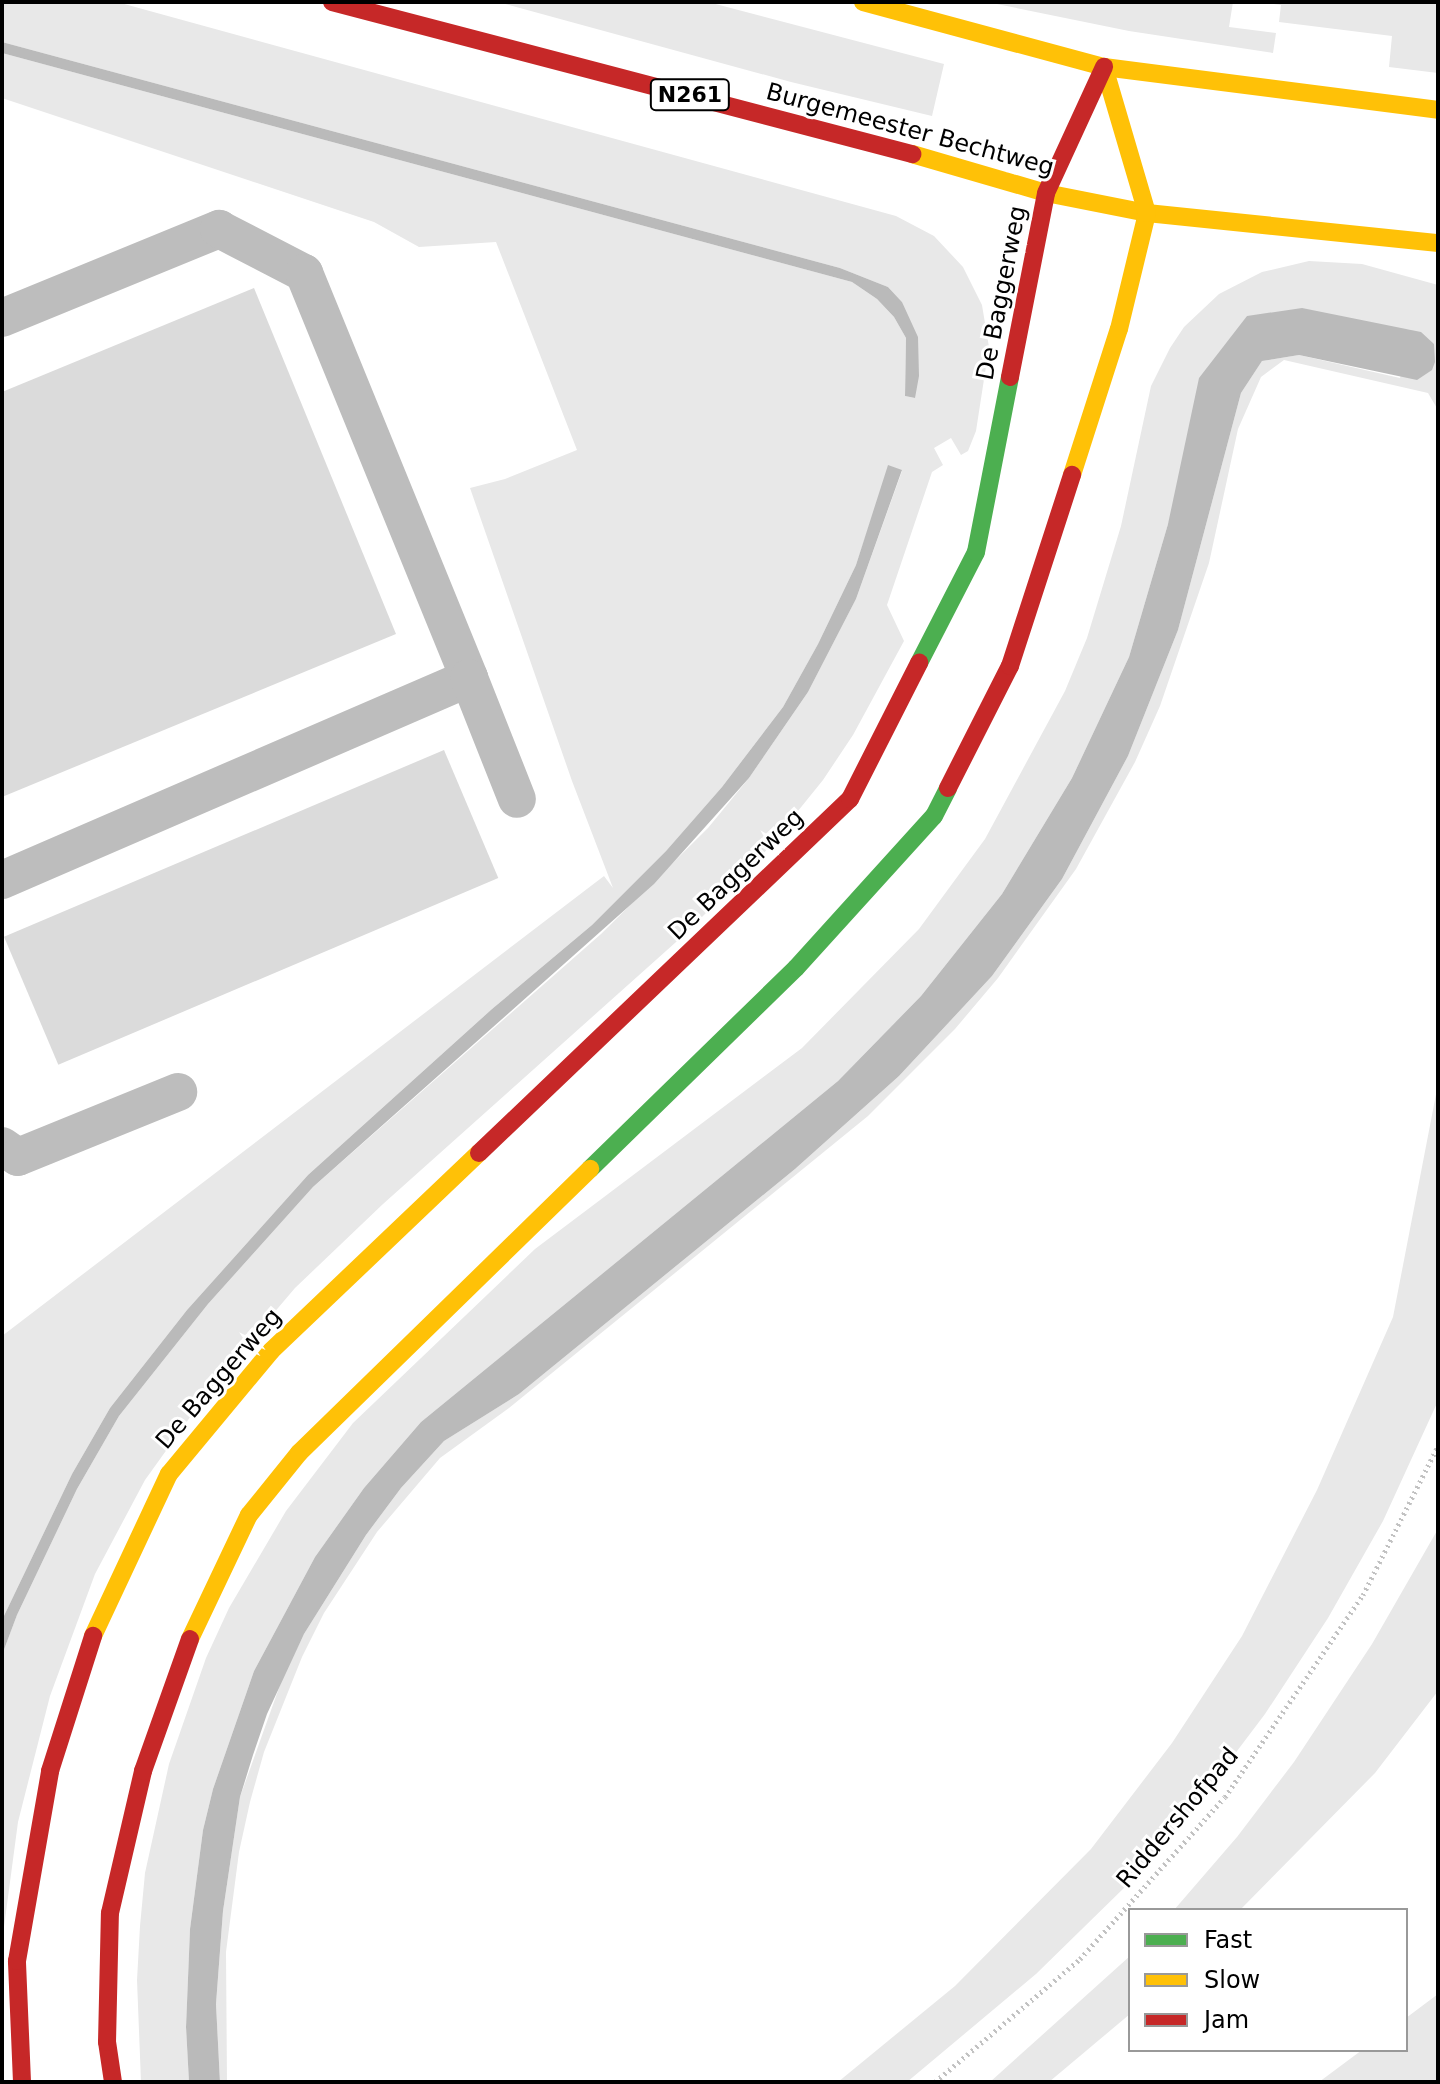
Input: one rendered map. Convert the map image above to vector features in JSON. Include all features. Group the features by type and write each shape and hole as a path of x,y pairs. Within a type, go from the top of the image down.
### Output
{"street":[{"name":"Burgemeester Bechtweg","path":"332,2 850,136 1046,193 1147,213 1438,243"},
{"path":"863,2 1104,67 1438,110"},
{"name":"De Baggerweg","path":"22,2082 17,1961 50,1771 98,1620 169,1474 271,1351 850,799 976,552 1046,193 1104,67"},
{"path":"113,2082 107,2042 110,1913 143,1771 200,1612 249,1515 299,1453 796,968 934,816 1010,666 1119,329 1147,213 1104,67"}],"lane":[{"path":"2,318 219,229 304,273 517,799"},
{"path":"2,880 469,678"},
{"path":"2,1146 18,1157 178,1092"}],"path":[{"name":"Riddershofpad","path":"935,2082 1080,1959 1225,1797 1363,1595 1438,1446"}],"shaded area":[{"path":"2,2 117,2 896,216 934,236 963,267 982,305 989,347 976,431 968,451 961,455 951,438 934,448 943,465 932,472 887,605 904,641 853,735 823,780 756,863 685,934 383,1204 295,1288 216,1381 145,1480 95,1574 50,1696 18,1822 2,1942 2,1655 17,1615 77,1489 119,1416 208,1304 313,1187 601,934 708,828 749,778 808,692 856,599 902,471 889,466 856,565 818,644 783,707 722,787 666,851 592,925 492,1009 308,1175 187,1310 110,1408 72,1474 2,1620 2,1336 604,876 613,888 572,781 470,488 505,479 577,450 496,242 419,247 374,222 2,98 2,53 852,282 877,299 894,317 906,338 905,396 915,398 902,302 888,287 840,268 2,42"},
{"path":"498,2 708,2 944,64 932,116 791,82"},
{"path":"987,2 1233,2 1229,27 1276,33 1273,53 1129,31"},
{"path":"1258,2 1438,2 1438,73 1389,67 1392,36 1279,22 1281,5"},
{"path":"2,42 840,268 888,287 902,302 918,337 919,376 915,398 905,396 906,338 894,317 877,299 852,282 2,53"},
{"path":"1309,261 1362,264 1438,285 1438,410 1428,393 1284,360 1261,377 1238,429 1209,563 1160,706 1135,762 1076,869 998,978 955,1029 868,1116 509,1408 440,1458 377,1532 324,1613 302,1657 264,1752 239,1852 226,1952 227,2082 220,2082 216,2004 223,1911 240,1797 284,1674 304,1634 366,1535 401,1488 444,1441 519,1394 795,1169 899,1076 992,976 1062,879 1128,756 1178,630 1241,393 1262,361 1299,355 1400,378 1412,330 1247,316 1168,524 1129,657 1072,778 1002,894 921,996 838,1081 421,1422 364,1488 315,1557 254,1671 213,1789 203,1830 190,1929 186,2027 189,2082 141,2082 137,1980 140,1926 145,1873 169,1764 206,1658 229,1608 286,1511 353,1423 535,1249 802,1048 919,929 985,839 1065,691 1087,638 1121,526 1151,386 1170,348 1184,327 1219,294 1262,272"},
{"path":"1302,308 1421,332 1434,344 1432,370 1417,380 1299,355 1262,361 1241,393 1178,630 1128,756 1062,879 992,976 899,1076 795,1169 519,1394 444,1441 401,1488 366,1535 304,1634 267,1714 253,1755 240,1797 223,1911 216,2004 220,2082 189,2082 186,2027 190,1929 203,1830 213,1789 254,1671 315,1557 364,1488 421,1422 838,1081 921,996 1002,894 1072,778 1129,657 1168,524 1199,378 1247,316"},
{"path":"888,465 902,470 856,599 808,692 749,778 654,884 313,1187 208,1304 119,1416 77,1489 17,1615 2,1655 2,1620 72,1474 110,1408 187,1310 308,1175 492,1009 592,925 666,851 722,787 783,707 818,644 856,565"},
{"path":"1438,1084 1438,1401 1383,1521 1328,1618 1265,1714 1197,1804 1126,1886 1036,1974 907,2082 838,2082 955,1986 1091,1849 1172,1743 1242,1636 1317,1490 1393,1317"},
{"path":"1438,1529 1438,1691 1375,1773 1242,1908 1176,1908 1237,1837 1294,1762 1372,1644"},
{"path":"1128,1958 1128,2016 1049,2082 990,2082"},
{"path":"1438,1994 1438,2082 1319,2082 1359,2052 1408,2052 1408,2016"}],"building":[{"path":"254,288 396,634 2,797 2,392"},
{"path":"444,750 498,878 58,1065 4,937"}],"traffic: fast":[{"path":"919,663 976,552 1010,377"},
{"path":"590,1169 796,968 934,816 948,788"}],"traffic: slow":[{"path":"863,2 1104,67 1438,110"},
{"path":"1072,475 1119,329 1147,213 1104,67"},
{"path":"912,154 1046,193 1147,213 1438,243"},
{"path":"93,1636 169,1474 271,1351 479,1153"},
{"path":"190,1639 249,1515 299,1453 590,1169"}],"traffic: jam":[{"path":"332,2 912,154"},
{"path":"1010,377 1046,193 1104,67"},
{"path":"948,788 1010,666 1072,475"},
{"path":"479,1153 850,799 919,663"},
{"path":"22,2082 17,1961 50,1771 93,1636"},
{"path":"113,2082 107,2042 110,1913 143,1771 190,1639"}]}
